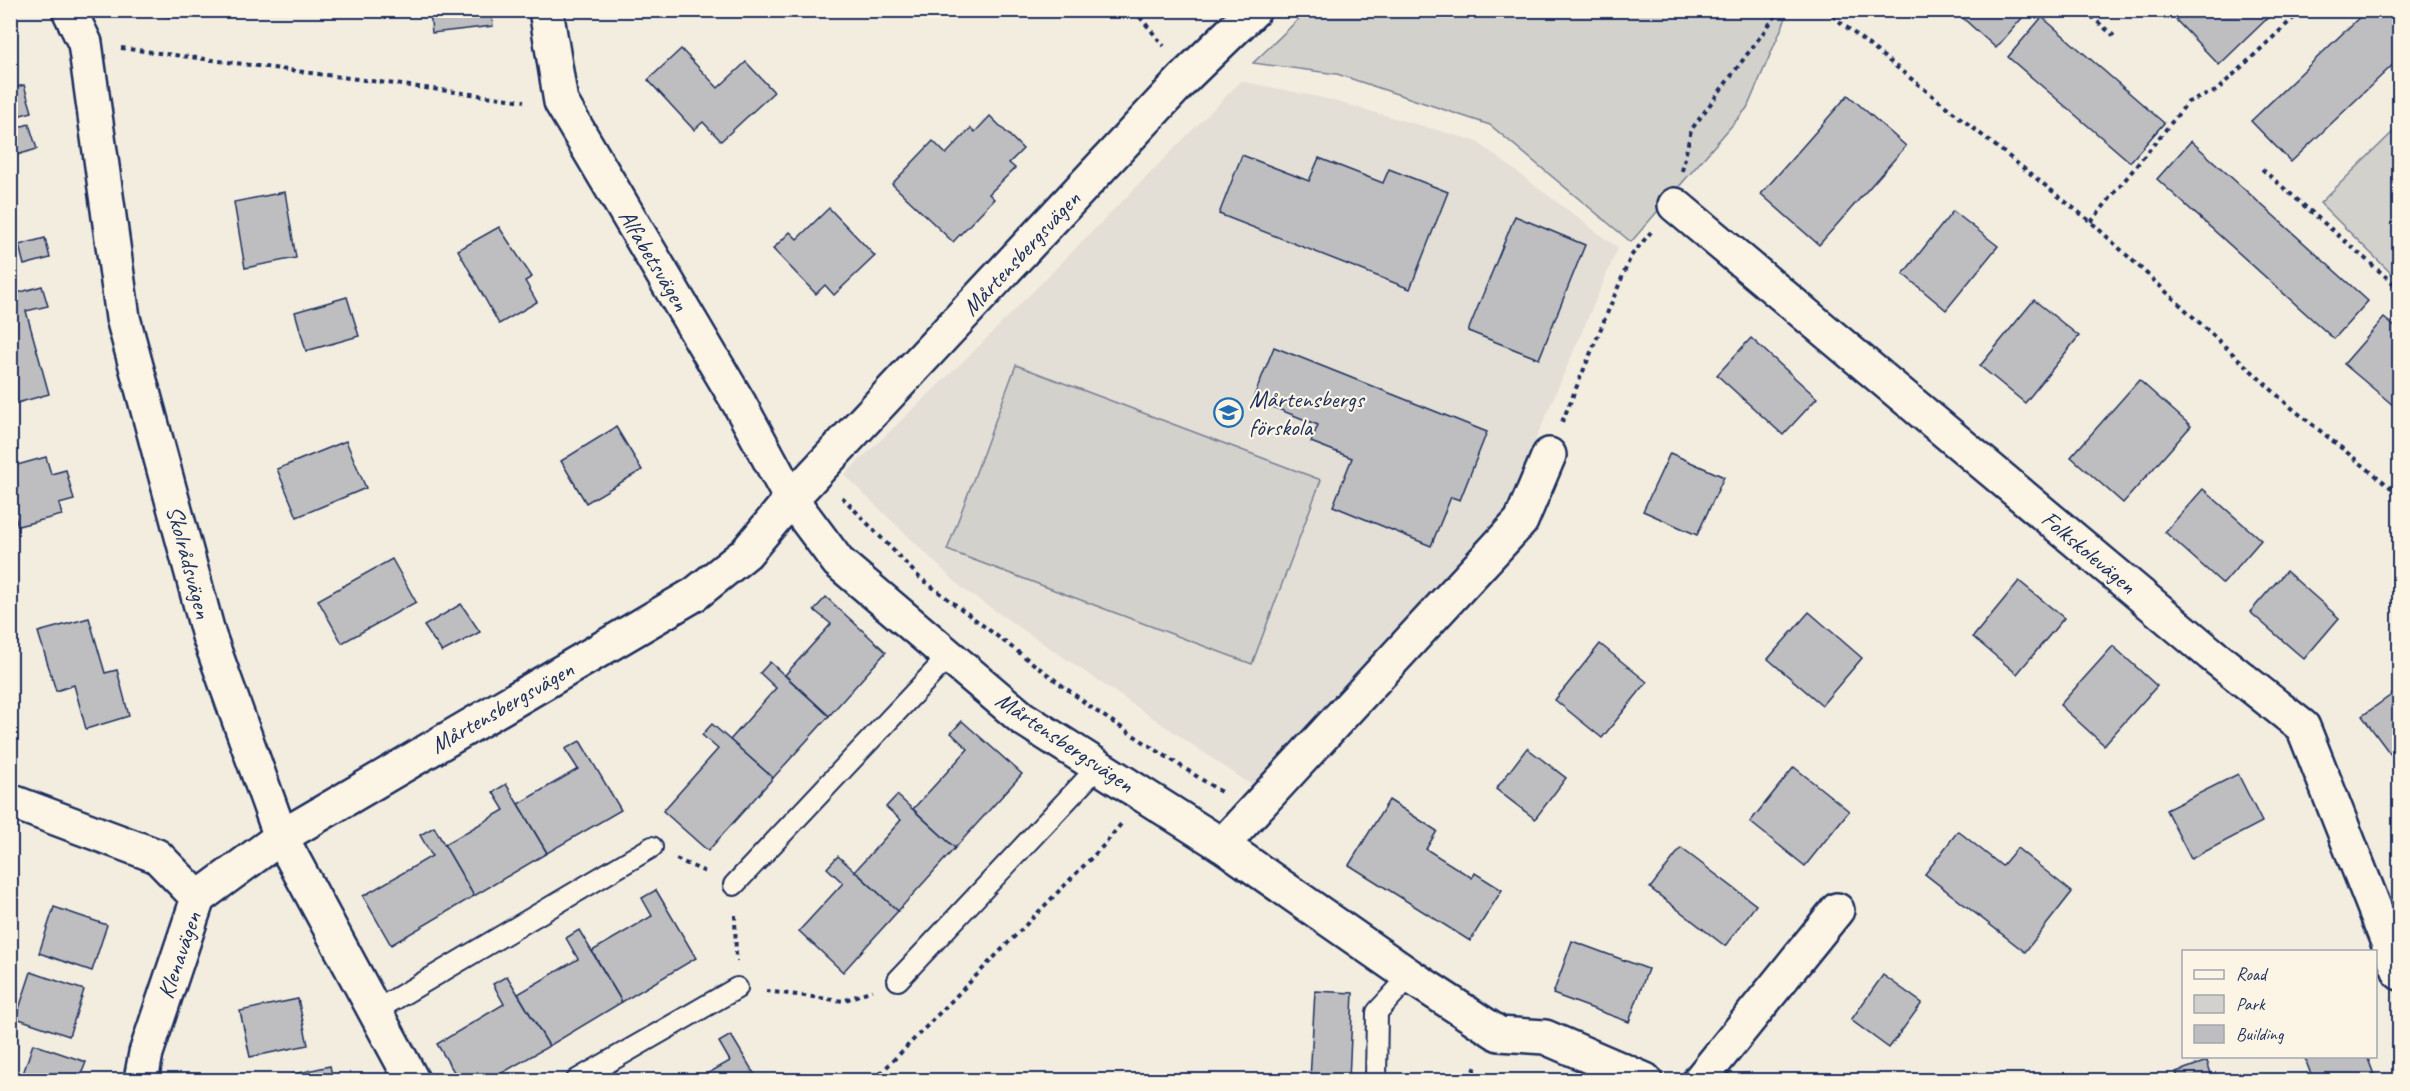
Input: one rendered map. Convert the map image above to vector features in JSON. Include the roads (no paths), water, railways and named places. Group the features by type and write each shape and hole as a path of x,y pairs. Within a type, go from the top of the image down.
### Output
{"street":[{"name":"Skolrådsvägen","path":"69,10 85,43 123,318 209,636 281,837 412,1080"},
{"name":"Alfabetsvägen","path":"546,10 561,102 740,405 791,499"},
{"name":"Mårtensbergsvägen","path":"198,898 281,837 695,594 746,553 791,499 1187,75 1254,10"},
{"name":"Folkskolevägen","path":"1675,205 2193,639 2303,728 2400,974"},
{"path":"1222,845 1521,521 1549,455"},
{"name":"Mårtensbergsvägen","path":"791,499 838,562 1022,718 1222,845 1410,976 1499,1034 1545,1037 1645,1080"},
{"name":"Klenavägen","path":"10,801 157,856 198,898 146,1053 141,1080"},
{"path":"1700,1080 1837,910"}],"lane":[{"path":"734,885 948,656"},
{"path":"898,980 1099,766"},
{"path":"375,1011 652,847"},
{"path":"1376,1080 1377,1012 1410,976"},
{"path":"577,1080 737,988"}],"place":[{"name":"Mårtensbergs förskola","path":"1228,413"}]}
